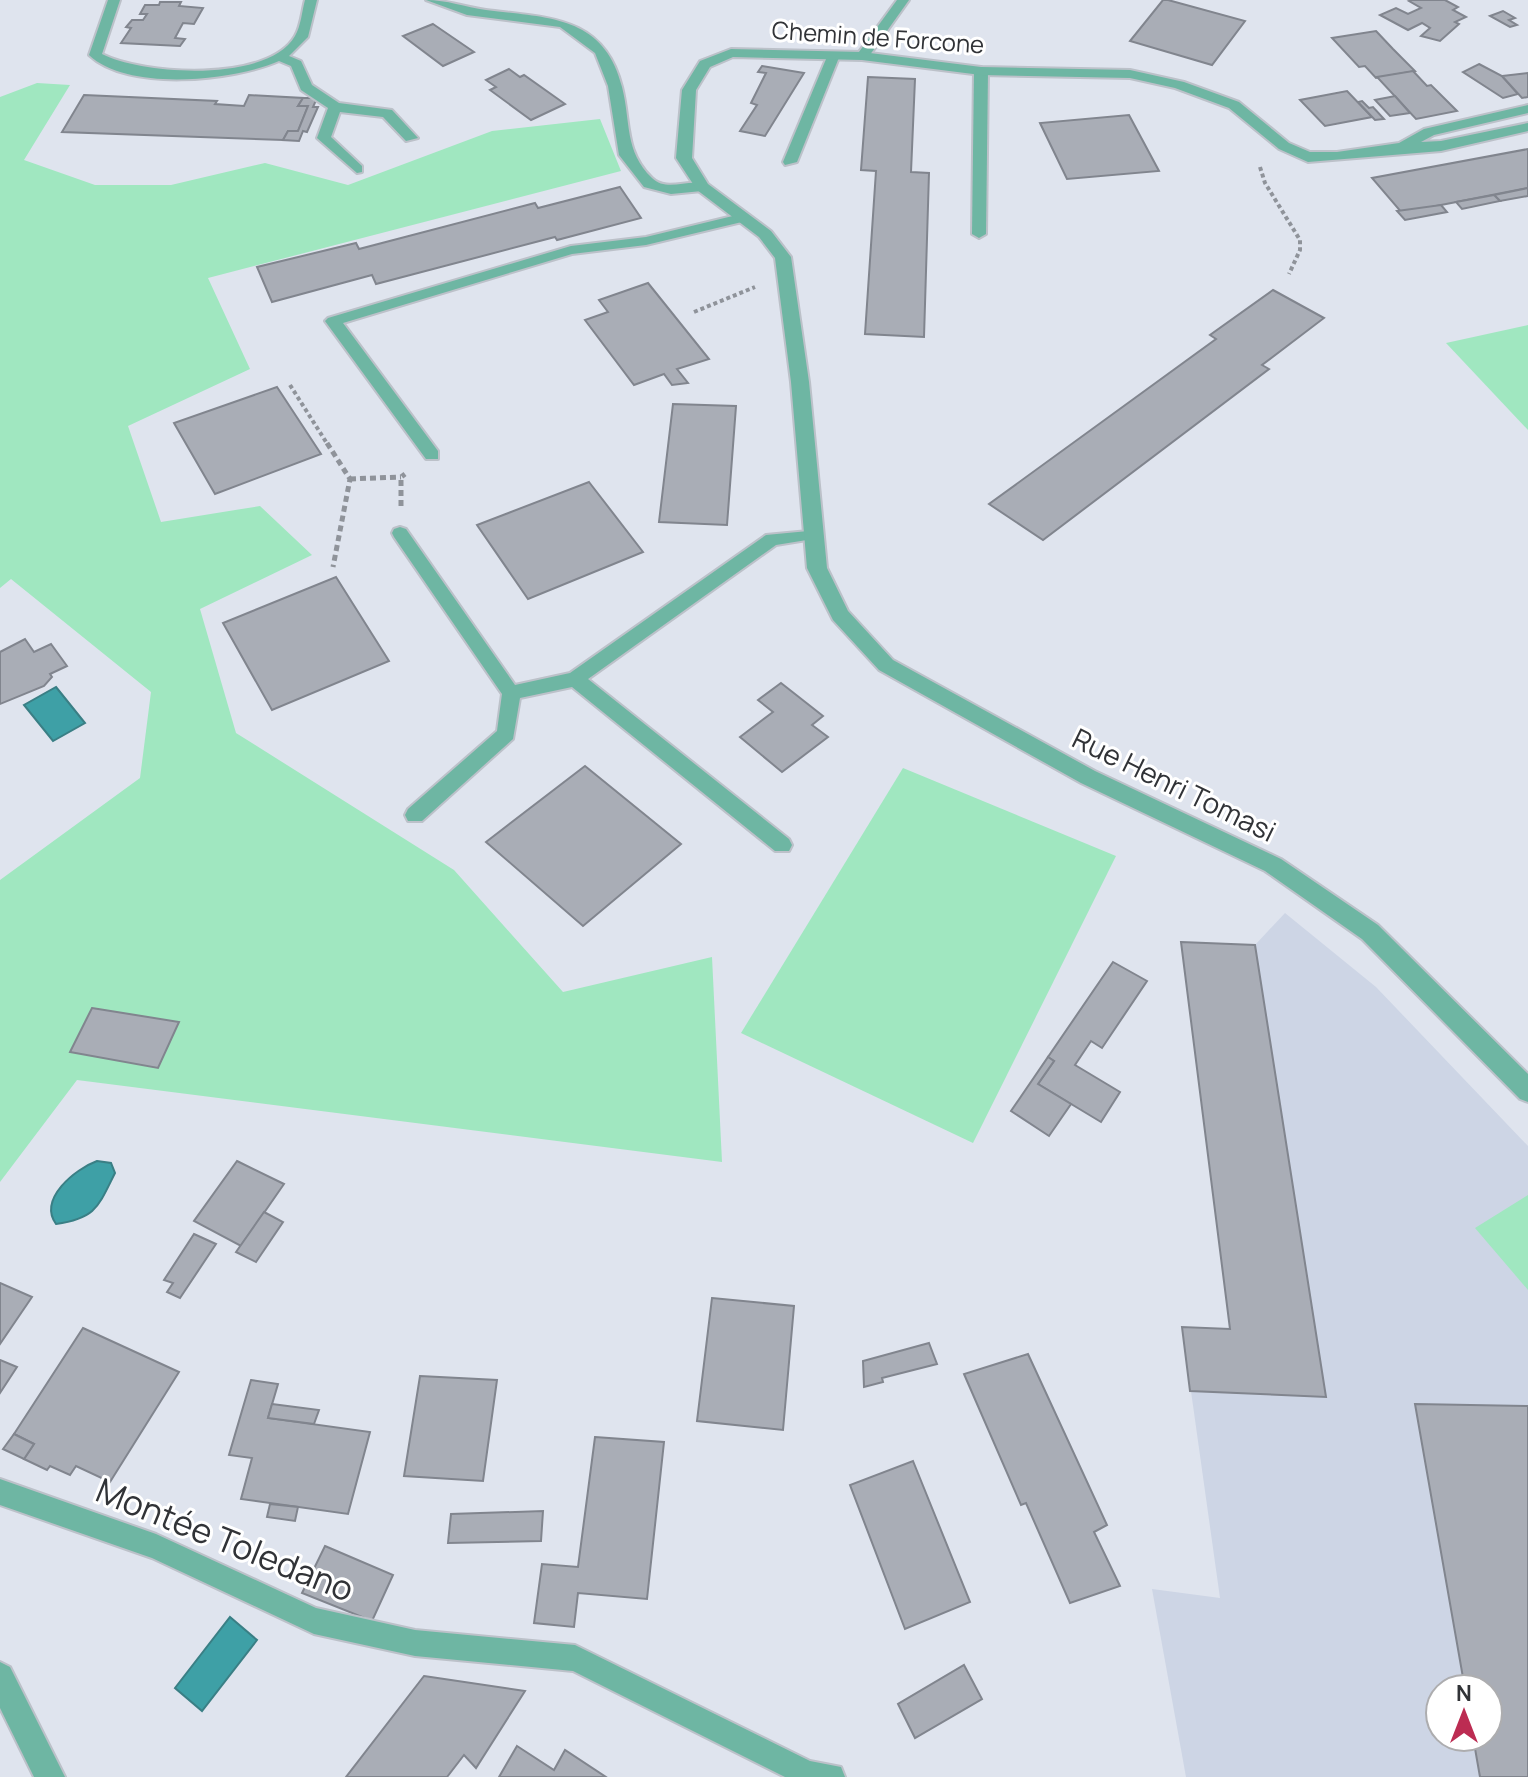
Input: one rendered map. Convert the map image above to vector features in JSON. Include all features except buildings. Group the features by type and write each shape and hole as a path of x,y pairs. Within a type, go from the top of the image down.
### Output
{"street":[{"name":"Chemin de Forcone","path":"813,534 800,382 783,257 765,234 702,187 684,158 689,90 705,64 731,53 834,55 981,71 1130,74 1179,85 1234,105 1284,146 1308,157 1441,146 1528,127"},
{"name":"Chemin de Forcone","path":"1402,147 1429,132 1528,109"},
{"name":"Rue Henri Tomasi","path":"813,534 817,568 840,615 886,665 1088,777 1273,865 1370,932 1528,1091"},
{"path":"0,1677 50,1777"}],"lane":[{"path":"114,0 95,55 108,65 138,72 217,76 281,57 300,41 311,0"},
{"path":"432,0 467,11 564,24 601,51 615,86 626,155 649,184 671,190 702,187"},
{"path":"862,56 903,0"},
{"path":"790,162 834,55"},
{"path":"281,57 296,64 306,87 335,107 387,113 411,138"},
{"path":"979,234 981,71"},
{"path":"335,107 324,138 357,169"},
{"path":"432,455 333,321 571,250 646,241 741,218"},
{"path":"400,533 511,693 506,734 415,815"},
{"path":"511,693 575,679 772,539 813,534"},
{"path":"575,679 782,845"},
{"name":"Montée Toledano","path":"0,1492 156,1547 314,1621 415,1643 575,1658 808,1774 831,1777"}],"path":[{"path":"1284,146 1259,165 1265,183 1300,240 1300,250 1289,274"},
{"path":"694,312 786,275"},
{"path":"290,385 350,479 333,567"},
{"path":"350,479 401,477 432,455"},
{"path":"400,533 401,477"}],"shaded area":[{"path":"1285,913 1376,987 1528,1146 1528,1777 1186,1777 1152,1589 1220,1598 1182,1327 1230,1329 1181,942 1255,945"}],"green space":[{"path":"37,83 70,85 24,160 95,185 171,185 265,163 348,185 492,131 600,119 621,171 208,278 250,369 128,426 161,522 260,506 312,555 200,609 236,733 454,870 563,992 712,957 722,1162 77,1080 0,1182 0,880 140,778 151,692 11,579 0,588 0,97"},
{"path":"1528,325 1528,430 1446,343"},
{"path":"903,768 1116,856 973,1143 741,1033"},
{"path":"1528,1195 1528,1290 1475,1228"}],"water":[{"path":"56,687 85,723 53,741 24,705"},
{"path":"97,1161 111,1163 115,1173 99,1202 88,1214 56,1224 52,1214 55,1195 70,1178"},
{"path":"230,1617 257,1640 202,1711 175,1688"}]}
